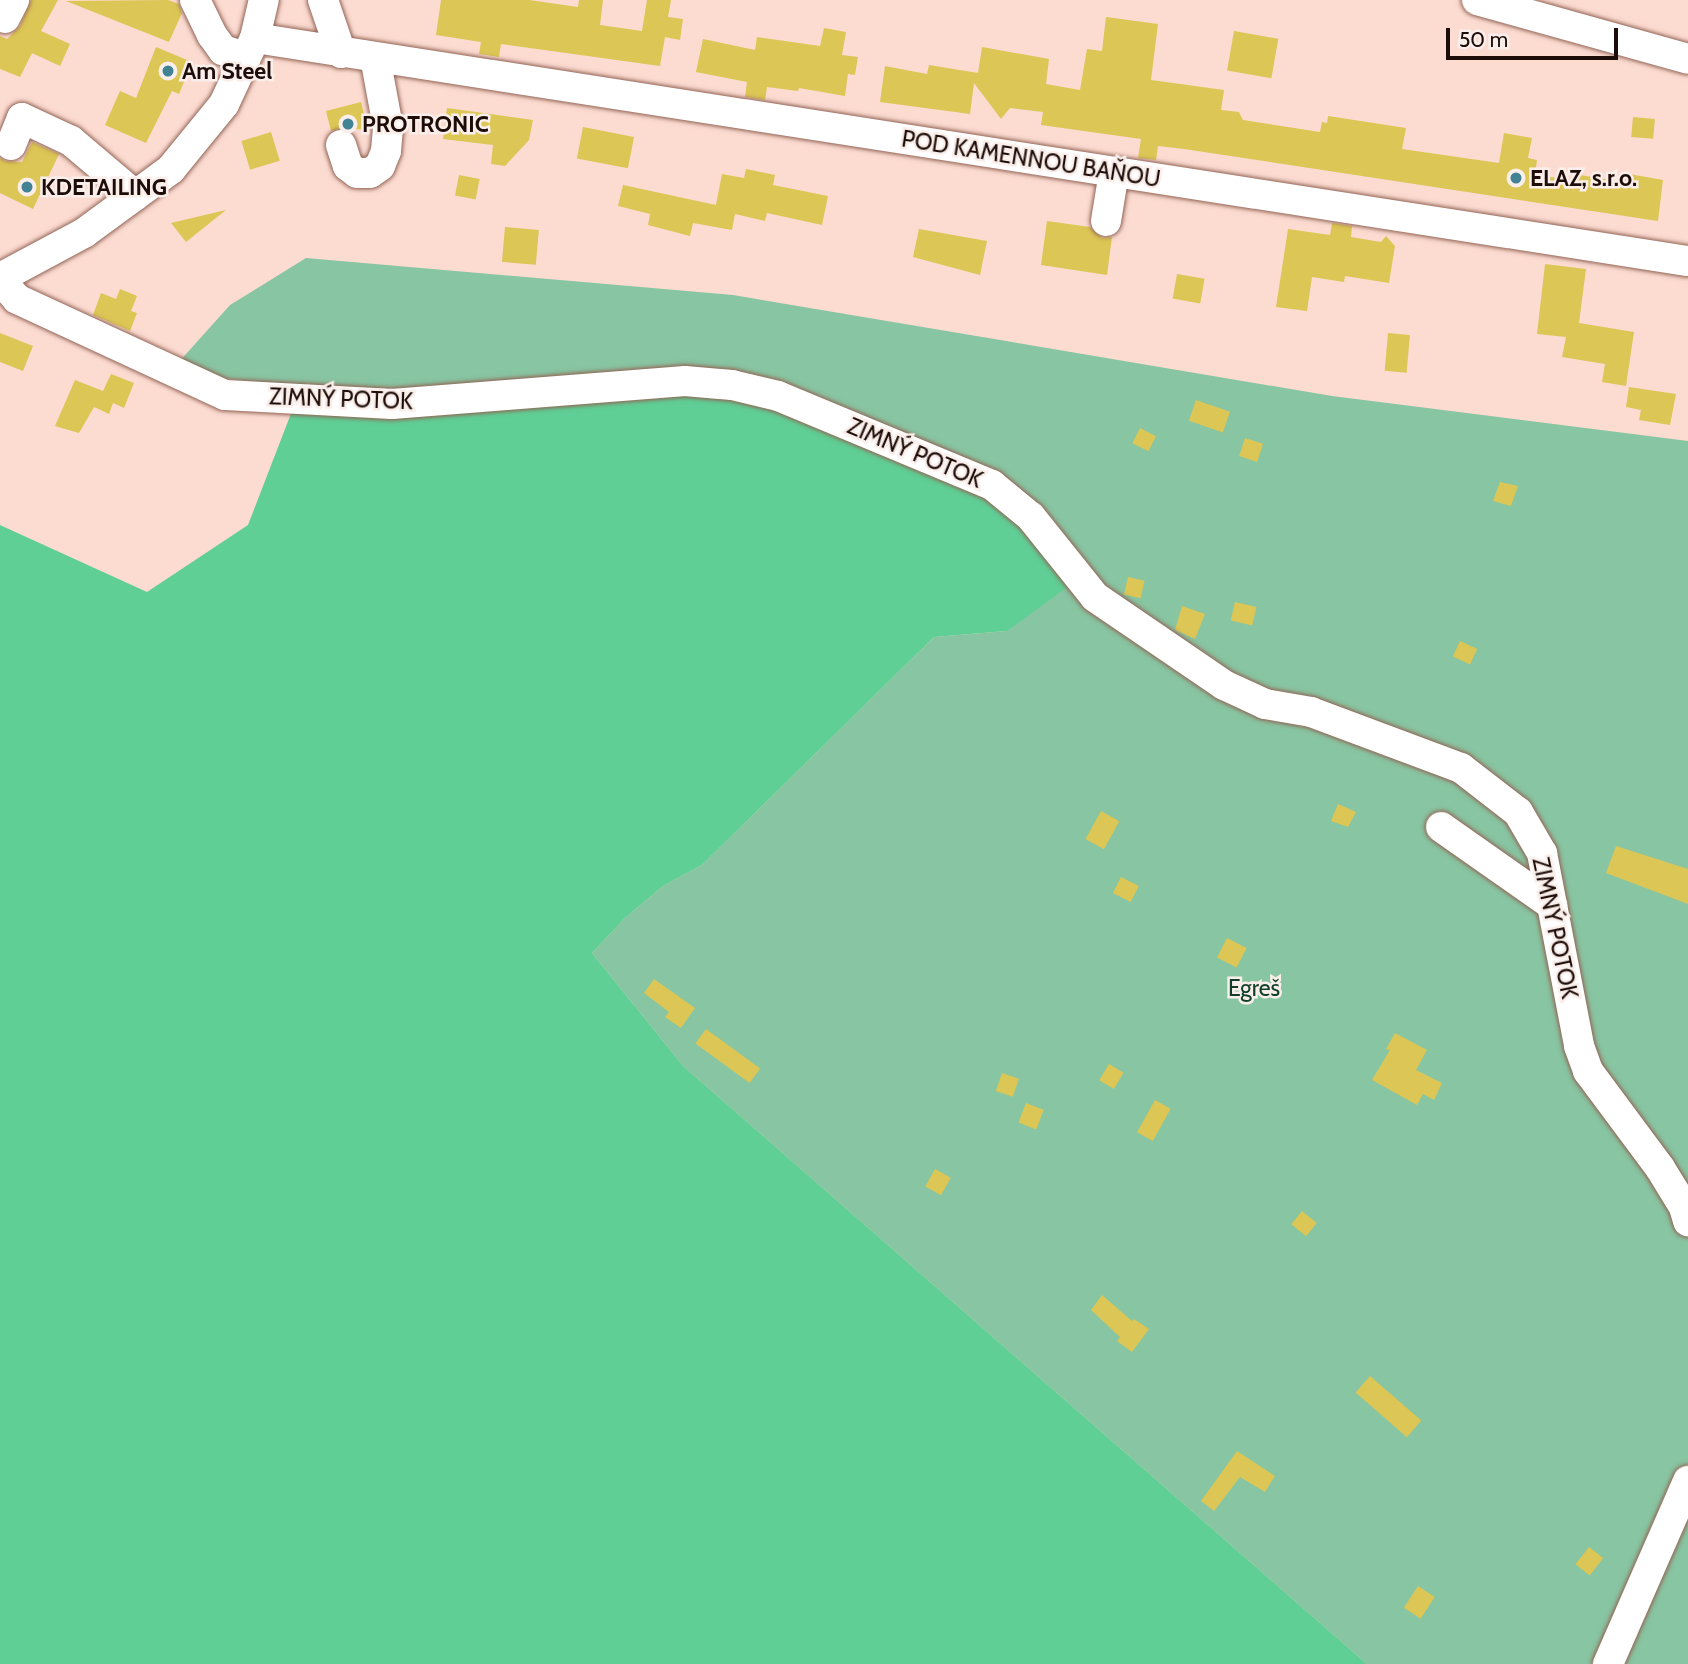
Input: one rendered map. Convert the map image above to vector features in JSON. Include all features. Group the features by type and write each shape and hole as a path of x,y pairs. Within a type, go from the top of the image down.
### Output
{"street":[{"name":"POD KAMENNOU BAŇOU","path":"195,0 212,35 223,50 250,48 375,57 1688,261"},
{"path":"0,279 84,233 171,169 224,104 250,48 264,0"},
{"path":"323,0 341,53"},
{"path":"1477,0 1688,59"},
{"path":"341,145 348,166 357,173 370,173 380,166 386,151 388,127 375,57"},
{"path":"11,145 22,118 71,141 135,195"},
{"path":"1106,221 1114,172"},
{"name":"ZIMNÝ POTOK","path":"0,279 17,299 225,396 392,404 685,381 732,385 778,396 992,485 1031,517 1095,597 1224,685 1265,704 1311,712 1461,768 1518,812 1542,853 1580,1046 1588,1071 1679,1182 1688,1221"},
{"path":"1441,827 1552,905"},
{"path":"1608,1664 1688,1481"}],"green space":[{"name":"Egreš","path":"306,258 733,295 1332,396 1688,441 1688,1664 1367,1664 683,1066 592,953 625,918 663,886 702,865 934,637 1007,631 494,406 169,373 230,305"},
{"path":"302,385 494,406 712,386 998,493 1081,577 1007,631 934,637 702,865 663,886 625,918 592,953 683,1066 1367,1664 0,1664 0,525 147,592 248,525"}],"building":[{"path":"31,0 58,0 41,31 70,44 60,66 32,53 20,77 0,69 0,36 7,39 20,26"},
{"path":"168,0 179,4 182,13 169,42 66,1"},
{"path":"441,0 529,0 578,7 579,0 603,0 600,25 642,31 647,0 671,0 668,17 683,19 680,40 665,37 660,66 501,44 499,57 479,54 481,42 436,35"},
{"path":"1106,17 1158,24 1151,80 1224,90 1221,110 1239,112 1243,120 1320,132 1322,122 1327,123 1328,116 1406,128 1402,149 1499,163 1504,133 1532,138 1528,158 1537,160 1535,175 1573,180 1574,174 1623,182 1624,173 1663,180 1658,221 1184,149 1158,146 1156,160 1138,158 1141,139 1041,125 1043,112 1010,108 1001,119 974,83 970,114 880,102 885,66 927,74 929,65 978,73 982,47 1049,59 1046,84 1080,90 1087,49 1102,51"},
{"path":"824,28 846,32 842,55 858,57 855,75 848,74 845,96 799,88 798,91 767,87 765,100 745,97 747,82 696,72 703,39 755,50 757,37 820,46"},
{"path":"1234,31 1278,39 1271,78 1227,70"},
{"path":"156,47 192,62 179,94 172,91 146,143 105,125 120,91 136,98"},
{"name":"PROTRONIC","path":"361,102 368,130 344,128 331,131 326,111"},
{"path":"447,108 533,120 529,140 505,166 491,164 493,145 443,139"},
{"path":"1633,117 1655,119 1653,139 1631,137"},
{"path":"583,127 634,137 628,168 577,158"},
{"path":"271,132 280,161 250,170 241,141"},
{"path":"32,142 59,154 33,209 0,193 0,158 22,162"},
{"path":"746,169 775,175 773,185 828,196 822,225 767,213 765,221 735,214 732,230 693,223 690,236 648,225 650,214 618,206 623,185 716,205 722,174 744,178"},
{"path":"459,175 480,179 476,200 455,196"},
{"path":"226,210 186,242 171,223"},
{"path":"1047,221 1090,227 1103,238 1112,237 1107,275 1041,265"},
{"path":"1332,223 1352,226 1351,237 1381,242 1386,236 1395,246 1389,283 1345,276 1344,282 1312,277 1307,311 1276,307 1288,229 1330,235"},
{"path":"505,227 539,230 536,265 502,262"},
{"path":"919,229 987,241 980,275 913,257"},
{"path":"1545,264 1586,269 1579,323 1634,332 1626,386 1602,382 1605,364 1562,357 1566,337 1537,334"},
{"path":"1177,274 1205,279 1200,303 1173,299"},
{"path":"120,289 137,296 131,311 137,313 130,331 93,315 101,293 116,299"},
{"path":"0,333 33,346 23,371 0,362"},
{"path":"1388,333 1410,335 1407,373 1385,371"},
{"path":"111,374 134,383 124,408 113,403 109,414 94,407 79,433 55,426 75,380 103,391"},
{"path":"1629,387 1676,394 1670,425 1639,420 1641,410 1626,407"},
{"path":"1196,400 1230,412 1223,433 1189,421"},
{"path":"1140,428 1156,436 1148,451 1132,443"},
{"path":"1245,438 1263,444 1257,462 1239,456"},
{"path":"1500,482 1518,486 1511,506 1493,501"},
{"path":"1128,577 1145,581 1141,598 1124,595"},
{"path":"1235,602 1256,607 1252,625 1231,621"},
{"path":"1182,606 1205,614 1195,639 1175,630"},
{"path":"1460,641 1477,649 1470,664 1453,656"},
{"path":"1338,804 1356,812 1348,827 1331,821"},
{"path":"1101,811 1119,821 1104,849 1085,839"},
{"path":"1616,846 1688,869 1688,904 1606,873"},
{"path":"1121,877 1139,886 1131,902 1113,893"},
{"path":"1227,938 1247,948 1237,968 1217,958"},
{"path":"654,979 695,1008 681,1028 665,1017 669,1012 644,993"},
{"path":"706,1029 760,1068 750,1083 695,1044"},
{"path":"1395,1033 1427,1050 1416,1070 1442,1083 1434,1100 1423,1094 1417,1105 1372,1080 1390,1050 1386,1049"},
{"path":"1109,1064 1124,1073 1114,1089 1099,1080"},
{"path":"1002,1073 1019,1079 1013,1097 996,1091"},
{"path":"1155,1100 1171,1109 1153,1141 1137,1132"},
{"path":"1026,1103 1044,1110 1036,1129 1018,1123"},
{"path":"935,1169 951,1178 941,1195 925,1186"},
{"path":"1302,1211 1317,1223 1306,1236 1291,1224"},
{"path":"1102,1295 1132,1321 1134,1319 1149,1329 1132,1352 1117,1341 1120,1337 1091,1310"},
{"path":"1370,1376 1421,1421 1407,1437 1356,1393"},
{"path":"1237,1451 1275,1476 1265,1492 1240,1477 1214,1511 1201,1501"},
{"path":"1589,1547 1603,1558 1590,1575 1575,1564"},
{"path":"1418,1586 1435,1597 1421,1619 1404,1608"}],"place":[{"name":"Am Steel","path":"168,71"},
{"name":"PROTRONIC","path":"348,124"},
{"name":"ELAZ, s.r.o.","path":"1516,178"},
{"name":"KDETAILING","path":"27,187"}]}
